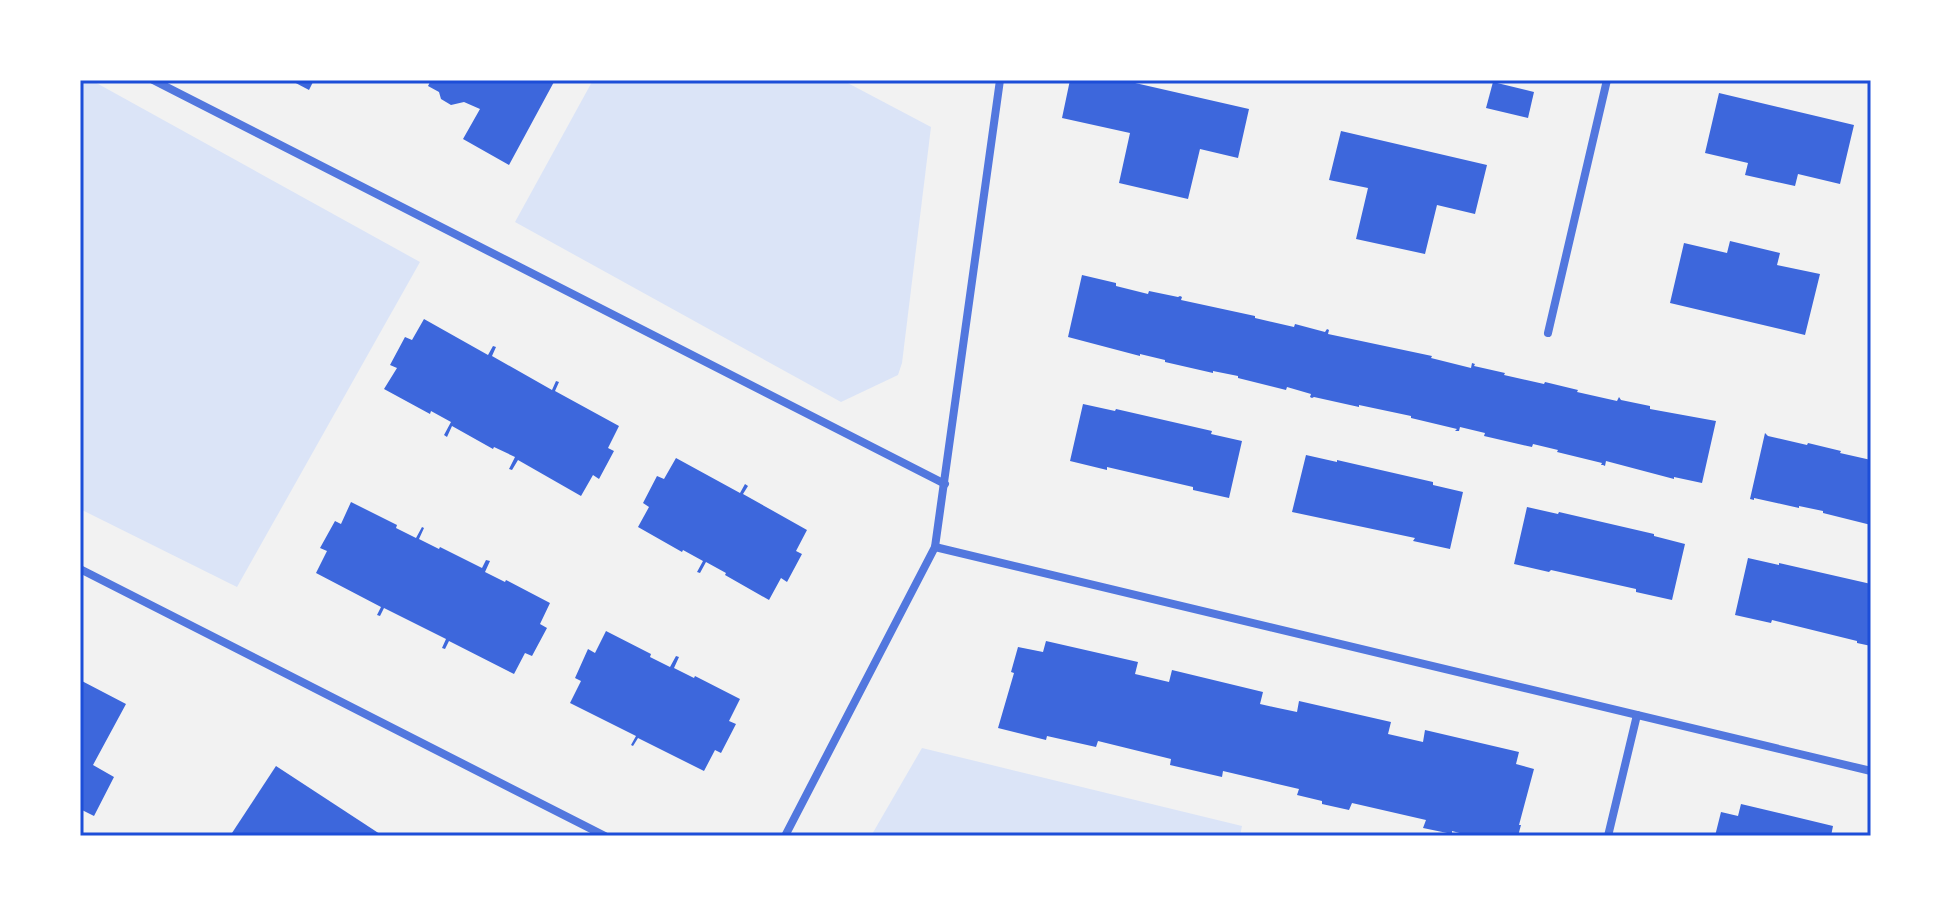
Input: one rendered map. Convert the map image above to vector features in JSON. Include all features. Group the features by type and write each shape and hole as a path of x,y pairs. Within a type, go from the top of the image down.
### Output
{"street":[{"path":"153,80 945,484"},
{"path":"785,836 935,547 1000,80"},
{"path":"1548,333 1607,80"},
{"path":"935,547 1871,771"},
{"path":"80,569 605,836"},
{"path":"1608,836 1637,715"}],"shaded area":[{"path":"80,80 91,80 420,262 237,587 80,509"},
{"path":"593,80 842,80 931,127 898,375 841,402 515,222"},
{"path":"922,748 1242,826 1240,836 871,836"}],"building":[{"path":"290,80 314,80 309,90"},
{"path":"431,80 555,80 509,165 463,139 480,109 464,102 451,105 428,86"},
{"path":"1070,80 1122,80 1249,109 1238,158 1200,149 1188,199 1119,183 1130,133 1062,118"},
{"path":"1493,82 1534,92 1528,118 1486,108"},
{"path":"1719,93 1854,125 1840,184 1798,174 1795,186 1745,175 1748,163 1705,153"},
{"path":"1341,131 1487,165 1475,214 1437,205 1425,254 1356,239 1368,188 1329,180"},
{"path":"1730,241 1780,253 1777,265 1820,274 1805,335 1670,303 1684,243 1727,253"},
{"path":"1082,275 1148,294 1149,291 1180,296 1181,300 1255,318 1325,332 1327,329 1328,334 1432,356 1471,368 1472,363 1504,375 1617,401 1619,397 1650,406 1650,409 1716,421 1702,483 1606,461 1605,466 1558,450 1484,436 1485,433 1460,427 1459,431 1455,431 1457,429 1411,416 1312,398 1311,394 1287,387 1286,390 1068,337"},
{"path":"424,319 488,355 493,346 496,347 492,356 552,390 556,381 559,382 555,391 619,426 608,448 614,451 599,479 593,475 581,496 518,460 512,470 509,469 515,457 493,449 452,426 447,437 444,435 451,422 384,389 397,368 390,365 405,337 412,340"},
{"path":"1083,404 1212,431 1211,434 1242,441 1229,498 1193,490 1193,487 1070,461"},
{"path":"1765,433 1871,460 1871,525 1823,511 1750,499"},
{"path":"1306,455 1433,482 1433,485 1463,492 1450,549 1413,541 1415,538 1292,512"},
{"path":"676,458 740,493 745,484 748,486 743,494 807,530 796,551 802,554 787,582 781,578 769,600 706,562 700,573 697,572 703,561 638,527 649,507 643,503 657,476 664,479"},
{"path":"351,502 416,538 424,528 419,539 482,568 486,560 490,561 485,572 550,603 540,624 547,628 532,656 525,653 514,674 449,641 445,649 442,648 446,639 384,608 380,616 377,615 381,607 316,573 327,551 320,548 335,521 341,524"},
{"path":"1527,507 1654,534 1685,544 1672,600 1636,592 1636,589 1514,564"},
{"path":"1748,558 1871,584 1871,646 1772,620 1771,623 1735,615"},
{"path":"606,631 670,667 676,656 679,657 674,668 740,699 729,721 736,724 721,753 715,750 704,771 638,738 631,745 636,736 570,703 581,681 575,678 588,649 595,653"},
{"path":"1046,641 1138,662 1135,674 1169,682 1172,670 1263,692 1260,704 1297,712 1299,701 1391,722 1388,734 1423,742 1425,730 1519,752 1516,764 1534,769 1518,836 1471,836 1423,828 1426,820 1352,803 1349,810 1322,804 1322,801 1297,795 1299,789 1223,771 1222,777 1170,765 1171,759 1098,741 1096,747 1047,736 1046,740 998,728 1018,647 1043,652"},
{"path":"80,680 126,704 93,765 114,777 94,816 80,809"},
{"path":"276,766 383,836 230,836"},
{"path":"1741,804 1833,826 1831,836 1715,836 1721,812 1738,816"}]}
